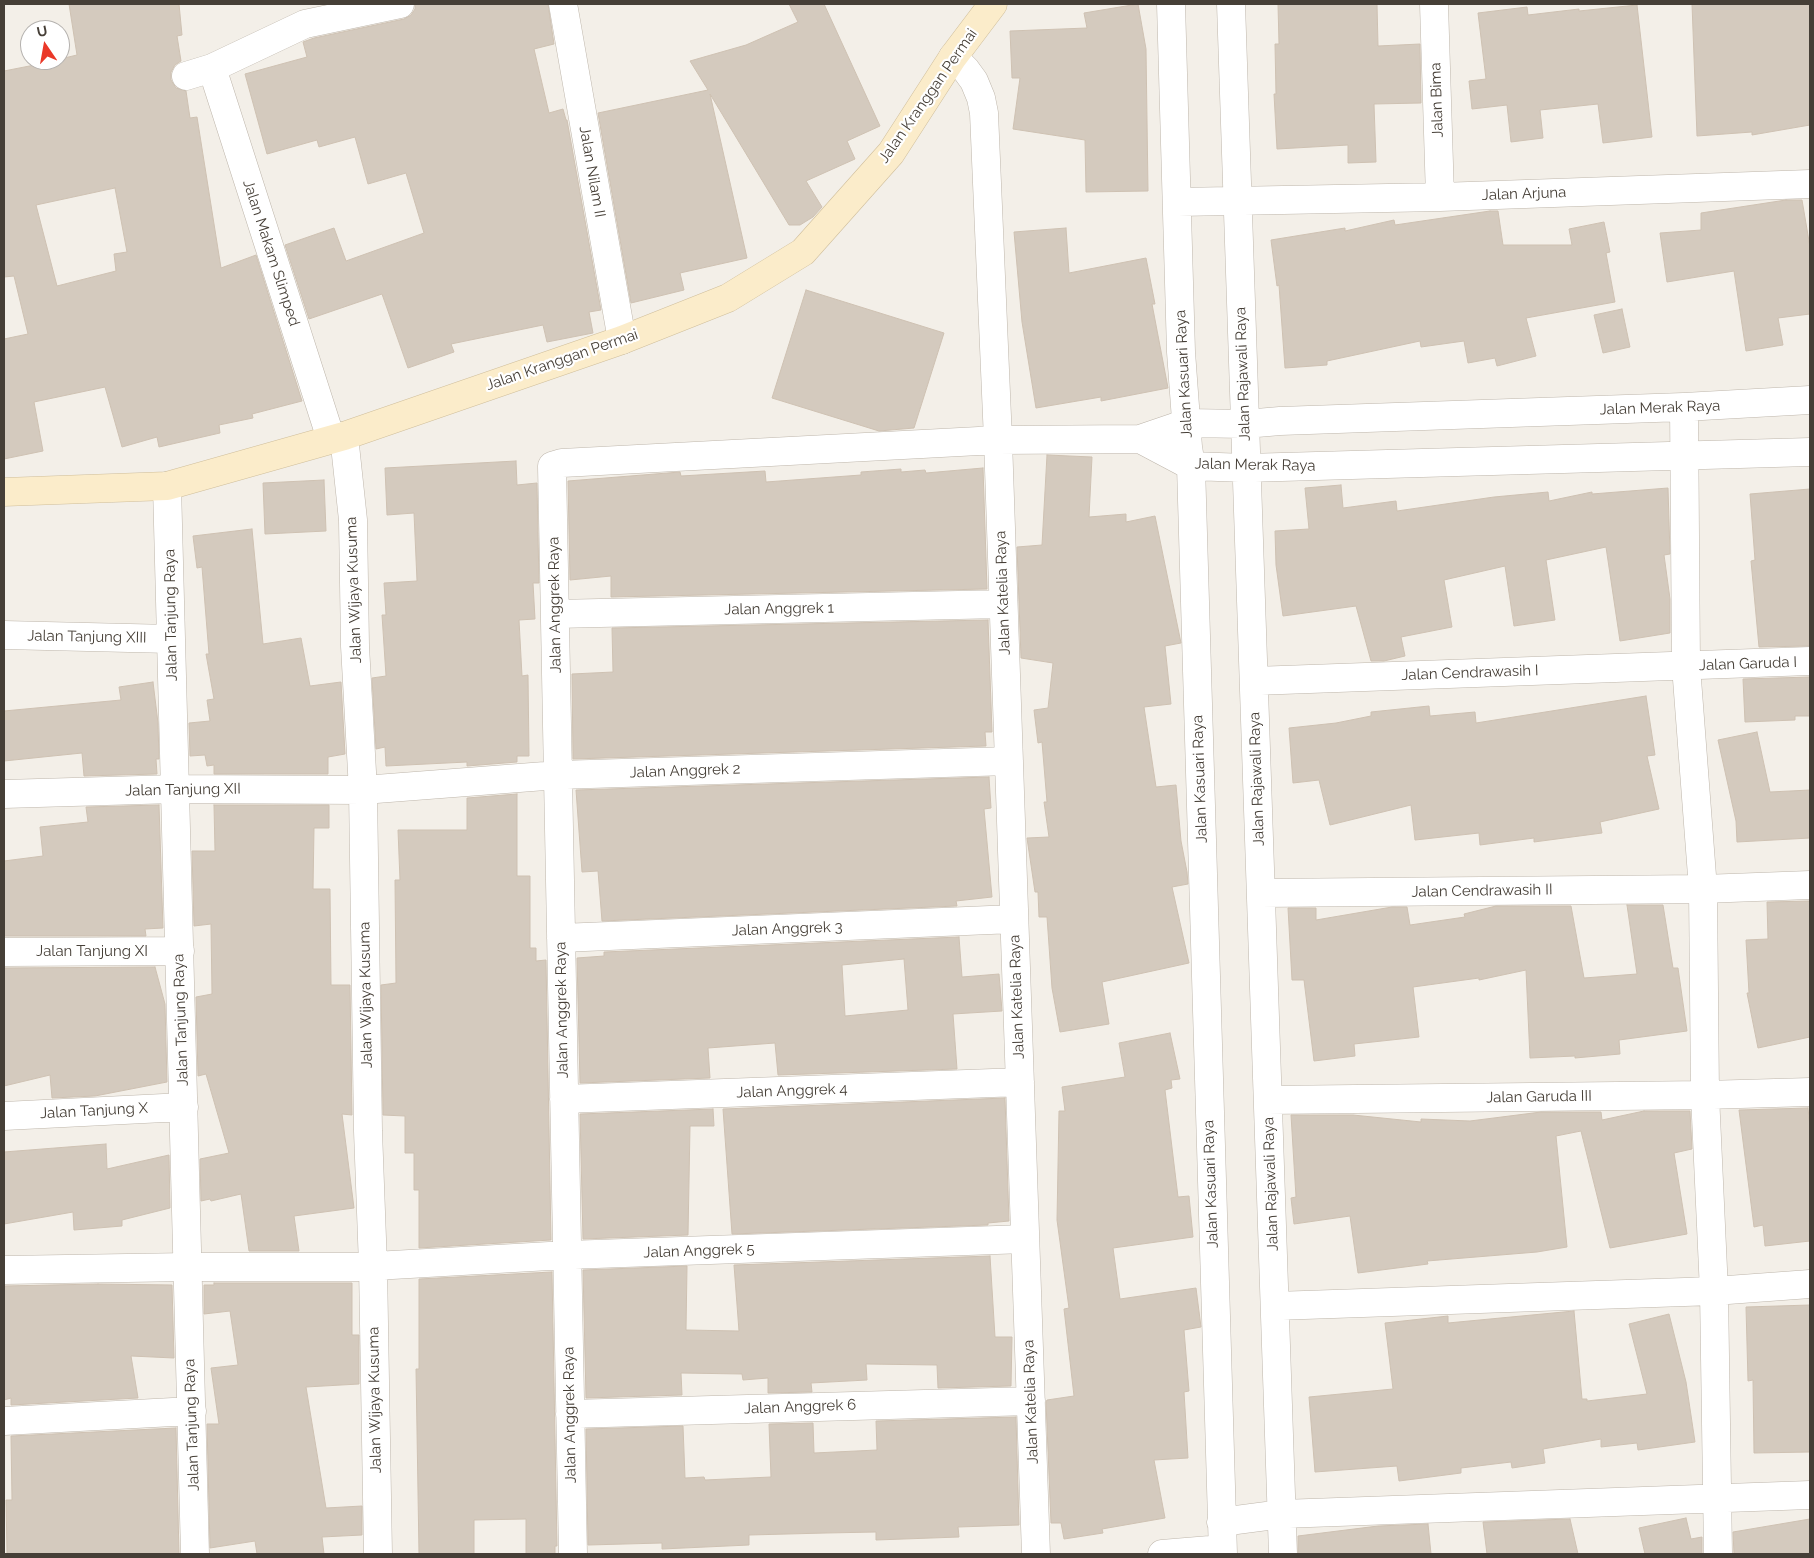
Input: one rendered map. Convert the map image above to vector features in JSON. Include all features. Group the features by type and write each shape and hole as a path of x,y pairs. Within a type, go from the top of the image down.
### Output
{"street":[{"path":"186,76 212,68 304,14 400,4"},
{"name":"Jalan Nilam II","path":"563,4 622,340"},
{"name":"Jalan Kranggan Permai","path":"4,492 167,486 338,438 622,340 728,298 803,252 892,153 953,57 993,4"},
{"name":"Jalan Kasuari Raya","path":"1171,4 1181,352 1191,466 1222,1552"},
{"name":"Jalan Rajawali Raya","path":"1231,4 1283,1554"},
{"name":"Jalan Bima","path":"1434,4 1440,197"},
{"name":"Jalan Katelia Raya","path":"953,57 974,81 981,98 984,113 998,440 1036,1554"},
{"name":"Jalan Makam Slimped","path":"212,68 338,438"},
{"name":"Jalan Arjuna","path":"1178,202 1440,197 1810,184"},
{"name":"Jalan Merak Raya","path":"1140,439 1187,423 1245,424 1280,421 1684,407 1810,400"},
{"path":"1684,407 1686,666 1703,890 1705,1095 1714,1291 1718,1554"},
{"name":"Jalan Wijaya Kusuma","path":"338,438 354,520 355,646 363,790 368,1130 373,1266 378,1554"},
{"path":"998,440 1140,439"},
{"name":"Jalan Merak Raya","path":"1140,439 1191,466 1246,468 1810,452"},
{"name":"Jalan Anggrek Raya","path":"573,1554 552,466 562,463 998,440"},
{"name":"Jalan Tanjung Raya","path":"167,486 195,1554"},
{"name":"Jalan Anggrek 1","path":"555,614 1003,604"},
{"name":"Jalan Tanjung XIII","path":"4,635 171,639"},
{"name":"Jalan Garuda I","path":"1686,666 1810,661"},
{"name":"Jalan Cendrawasih I","path":"1254,681 1686,666"},
{"name":"Jalan Anggrek 2","path":"363,790 558,776 1009,761"},
{"name":"Jalan Tanjung XII","path":"4,794 175,789 363,790"},
{"name":"Jalan Cendrawasih II","path":"1261,893 1703,890 1810,885"},
{"name":"Jalan Anggrek 3","path":"561,938 1014,919"},
{"name":"Jalan Tanjung XI","path":"4,952 180,951"},
{"name":"Jalan Anggrek 4","path":"564,1099 1020,1082"},
{"name":"Jalan Garuda III","path":"1268,1100 1810,1092"},
{"name":"Jalan Tanjung X","path":"4,1116 184,1107"},
{"name":"Jalan Anggrek 5","path":"4,1270 373,1266 567,1255 1025,1239"},
{"path":"1275,1306 1714,1291 1810,1284"},
{"name":"Jalan Anggrek 6","path":"570,1414 1030,1401"},
{"path":"4,1421 192,1411"},
{"path":"1221,1522 1282,1514 1810,1495"},
{"path":"1162,1554 1222,1552"}],"building":[{"path":"69,4 179,4 182,35 177,36 181,61 175,65 171,72 171,80 176,88 186,91 190,118 197,117 221,268 256,255 302,401 252,414 253,418 219,425 220,433 159,447 157,437 122,447 105,387 34,402 43,451 4,459 4,339 28,334 14,276 4,277 4,71 20,68 20,70 70,70 70,57 77,55","holes":["115,188 127,252 114,254 116,271 57,286 36,205"]},
{"path":"415,4 548,4 554,44 534,49 549,113 563,109 567,120 601,310 589,312 593,333 547,342 543,325 451,344 454,352 408,368 382,294 309,319 285,245 334,228 346,261 424,233 406,173 368,184 355,137 319,147 317,140 267,154 245,74 307,57 303,42 314,38 404,19 411,15 415,9"},
{"path":"789,4 824,4 880,126 847,141 855,159 806,181 822,207 813,217 800,225 789,225 710,94 747,258 680,273 684,290 631,303 598,113 708,90 690,61 746,45 798,22"},
{"path":"1138,4 1146,49 1148,191 1086,192 1085,140 1013,129 1020,78 1012,78 1010,31 1087,28 1084,13"},
{"path":"1278,4 1377,4 1378,46 1420,44 1421,103 1374,104 1376,162 1348,163 1348,145 1277,149 1274,94 1276,94 1275,44 1279,44"},
{"path":"1692,4 1810,4 1810,125 1752,135 1752,132 1697,136"},
{"path":"1637,5 1652,137 1603,143 1598,104 1540,110 1543,138 1511,142 1507,105 1472,109 1469,81 1486,79 1478,13 1527,7 1528,15"},
{"path":"1786,200 1802,200 1810,247 1810,314 1778,318 1783,345 1746,351 1734,271 1667,282 1660,233 1701,230 1701,213"},
{"path":"1498,211 1503,245 1572,245 1569,229 1604,222 1610,252 1606,253 1615,302 1526,318 1536,356 1497,366 1495,358 1468,363 1464,341 1421,347 1420,341 1327,361 1327,365 1285,368 1279,285 1277,286 1271,240 1345,228 1345,231 1394,220 1395,225"},
{"path":"1066,228 1069,273 1146,258 1155,304 1152,304 1168,388 1101,401 1101,397 1036,408 1022,322 1014,232"},
{"path":"806,290 944,333 914,428 879,431 772,398"},
{"path":"1622,309 1630,347 1603,353 1594,315"},
{"path":"1047,455 1092,457 1089,517 1126,514 1126,522 1155,516 1181,643 1165,646 1171,704 1144,707 1156,787 1176,785 1181,841 1188,884 1172,887 1189,963 1102,982 1109,1024 1060,1032 1052,988 1047,917 1039,917 1038,892 1035,892 1027,838 1049,837 1044,802 1047,802 1042,742 1038,743 1034,710 1048,708 1053,663 1021,658 1017,547 1042,545"},
{"path":"516,461 517,485 537,483 539,583 533,583 535,619 519,620 522,676 528,675 529,756 517,756 517,762 467,766 467,762 386,766 385,747 376,749 372,678 386,676 382,615 386,615 384,583 417,581 414,513 387,515 385,468"},
{"path":"983,468 987,589 611,597 611,576 570,580 568,481 680,472 681,476 765,471 766,482 861,475 861,472 901,469 901,472 925,470 926,473"},
{"path":"324,480 326,531 265,534 263,483"},
{"path":"1341,485 1343,508 1396,501 1397,511 1494,497 1548,492 1549,501 1592,492 1592,494 1668,488 1670,554 1664,555 1670,599 1670,633 1620,641 1606,547 1546,560 1555,620 1514,626 1505,566 1444,580 1452,627 1401,637 1405,656 1384,661 1371,661 1356,606 1283,616 1276,565 1275,531 1309,529 1305,488"},
{"path":"1810,489 1810,646 1759,647 1751,561 1755,560 1750,494"},
{"path":"252,529 263,644 301,638 310,686 341,682 345,754 328,757 328,774 214,774 214,765 207,766 205,755 190,756 189,723 210,721 207,700 214,699 206,654 209,654 202,567 197,568 193,536"},
{"path":"988,620 992,732 985,732 986,746 573,759 572,674 613,672 612,628"},
{"path":"1810,677 1810,716 1795,716 1795,720 1745,722 1743,679"},
{"path":"153,682 158,723 159,759 156,759 157,774 84,776 82,753 4,761 4,711 121,700 119,687"},
{"path":"1646,696 1655,755 1647,756 1659,809 1600,822 1602,833 1534,842 1534,838 1480,845 1479,833 1415,840 1411,805 1330,825 1319,780 1293,783 1289,728 1336,723 1371,716 1371,712 1429,706 1430,716 1475,712 1476,723"},
{"path":"1757,732 1770,792 1810,790 1810,838 1737,842 1736,821 1718,740"},
{"path":"989,777 991,808 984,809 992,897 956,901 957,906 602,921 598,871 582,872 576,790"},
{"path":"517,794 517,876 530,876 530,948 536,948 536,961 546,960 551,1240 419,1248 419,1190 414,1190 414,1153 405,1153 405,1116 383,1115 381,985 396,983 395,880 400,880 398,830 467,830 467,798"},
{"path":"159,805 163,928 145,929 146,936 4,936 4,861 43,856 40,827 88,822 86,807"},
{"path":"214,805 329,805 329,828 314,828 313,889 330,889 331,985 350,985 352,1115 342,1114 354,1208 294,1216 299,1251 249,1251 241,1194 211,1201 210,1199 201,1201 200,1159 229,1153 206,1074 198,1076 196,997 212,994 211,924 194,926 192,851 215,851"},
{"path":"1810,901 1810,1037 1758,1048 1747,993 1749,993 1746,940 1768,939 1767,902"},
{"path":"1627,905 1663,905 1673,968 1678,968 1687,1031 1619,1040 1620,1054 1575,1058 1575,1056 1530,1058 1526,970 1479,980 1479,978 1413,987 1419,1037 1354,1044 1355,1056 1314,1061 1304,980 1292,980 1288,908 1316,908 1316,920 1392,907 1407,907 1410,925 1465,917 1464,914 1496,906 1571,906 1584,978 1637,974"},
{"path":"959,937 962,977 999,974 1002,1011 953,1014 957,1069 778,1075 775,1043 708,1048 710,1078 580,1083 577,958 604,956 604,952","holes":["904,959 908,1010 845,1016 842,965"]},
{"path":"155,967 165,1004 167,1082 95,1096 52,1098 50,1075 4,1086 4,968"},
{"path":"1170,1033 1180,1079 1171,1080 1172,1088 1165,1090 1178,1197 1189,1196 1193,1237 1113,1248 1120,1299 1196,1288 1201,1327 1184,1330 1189,1391 1184,1392 1188,1458 1154,1460 1165,1518 1102,1529 1103,1533 1064,1539 1061,1523 1051,1523 1046,1402 1047,1400 1074,1396 1064,1309 1069,1308 1057,1220 1059,1111 1065,1111 1062,1087 1125,1077 1119,1043"},
{"path":"1005,1098 1009,1221 988,1223 988,1225 732,1234 723,1109"},
{"path":"1808,1108 1810,1127 1810,1241 1765,1246 1763,1225 1754,1227 1739,1110"},
{"path":"713,1109 714,1126 690,1126 688,1235 583,1239 580,1114"},
{"path":"1644,1111 1690,1111 1692,1149 1674,1153 1687,1234 1610,1248 1581,1131 1556,1136 1567,1247 1537,1252 1427,1261 1428,1264 1358,1273 1350,1216 1294,1224 1291,1198 1296,1197 1291,1115 1353,1115 1421,1122 1421,1119 1470,1121 1541,1112 1601,1112 1602,1120"},
{"path":"106,1144 107,1169 169,1155 170,1208 122,1220 122,1226 74,1230 73,1212 4,1224 4,1152"},
{"path":"990,1256 995,1337 1012,1337 1011,1386 938,1388 937,1365 866,1364 867,1380 811,1383 812,1392 768,1393 768,1378 743,1380 742,1374 681,1373 682,1395 586,1398 583,1270 687,1266 686,1330 739,1331 734,1265"},
{"path":"552,1272 557,1546 555,1546 555,1554 526,1554 526,1519 474,1520 474,1554 419,1554 416,1369 419,1369 419,1279"},
{"path":"214,1283 352,1283 352,1335 359,1335 359,1384 306,1387 326,1508 362,1506 362,1535 322,1537 324,1554 257,1554 255,1541 210,1548 207,1424 219,1424 211,1368 238,1365 230,1311 204,1314 204,1285 214,1285"},
{"path":"172,1285 174,1358 131,1356 138,1398 11,1405 11,1398 4,1400 4,1286"},
{"path":"1810,1305 1810,1452 1754,1453 1753,1380 1748,1381 1746,1307"},
{"path":"1574,1311 1582,1399 1587,1399 1587,1401 1647,1394 1629,1324 1669,1314 1686,1382 1695,1442 1638,1450 1637,1443 1601,1447 1601,1439 1543,1449 1545,1463 1512,1468 1511,1462 1461,1468 1461,1473 1399,1481 1397,1466 1315,1472 1309,1397 1393,1389 1385,1323 1448,1316 1448,1323"},
{"path":"1016,1417 1019,1525 958,1527 959,1537 876,1540 876,1532 826,1533 749,1535 749,1545 662,1549 662,1543 588,1545 586,1429 683,1426 685,1478 704,1477 705,1480 771,1477 769,1424 813,1423 814,1453 877,1450 876,1421"},
{"path":"176,1428 179,1554 7,1554 6,1500 12,1500 11,1436"},
{"path":"1686,1518 1691,1539 1702,1537 1702,1554 1645,1554 1639,1528"},
{"path":"1570,1519 1578,1554 1487,1554 1483,1522"},
{"path":"1810,1519 1810,1554 1734,1554 1733,1532"},
{"path":"1428,1524 1431,1554 1298,1554 1298,1536 1378,1526"}]}
